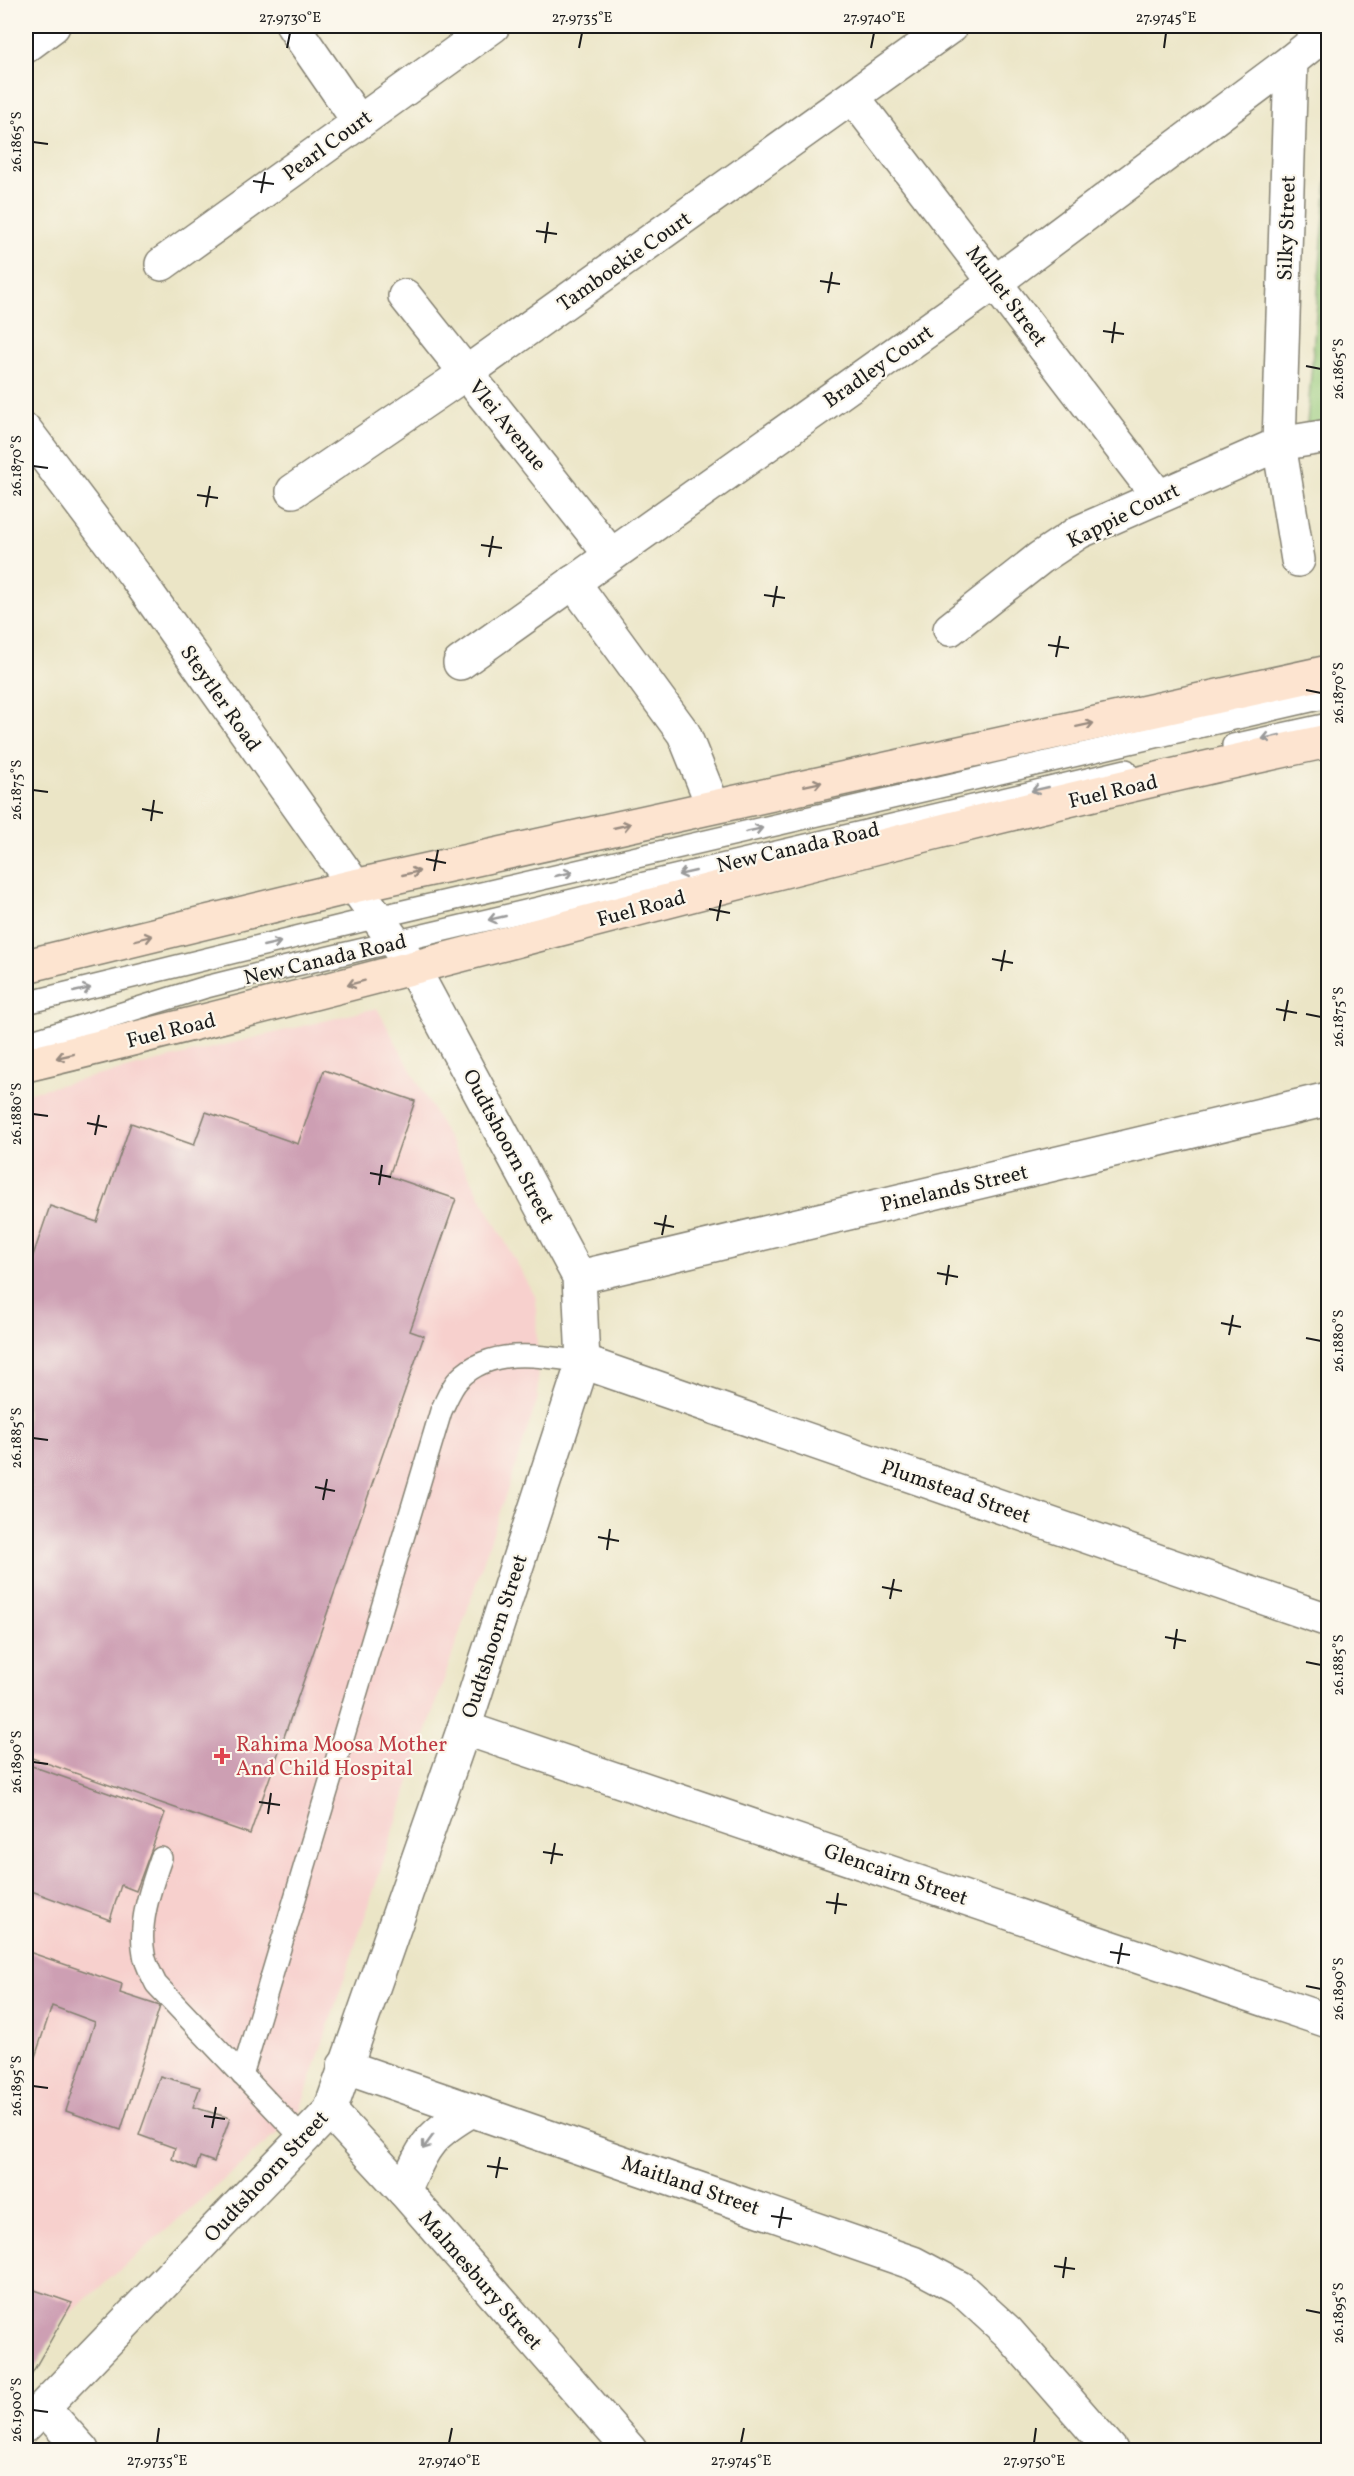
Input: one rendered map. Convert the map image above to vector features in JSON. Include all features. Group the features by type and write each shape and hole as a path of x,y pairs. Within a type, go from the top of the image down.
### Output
{"main road":[{"path":"26,966 354,886 1329,672"},
{"name":"Fuel Road","path":"26,1065 396,942 844,854 1329,741"}],"street":[{"path":"26,46 53,26"},
{"path":"293,26 359,122"},
{"name":"Pearl Court","path":"162,264 493,26"},
{"name":"Tamboekie Court","path":"293,491 466,373 951,26"},
{"path":"1291,61 1329,31"},
{"name":"Bradley Court","path":"460,663 997,281 1291,61"},
{"name":"Silky Street","path":"1291,61 1279,444 1298,560"},
{"name":"Mullet Street","path":"853,97 997,281 1158,496"},
{"name":"Vlei Avenue","path":"405,296 611,555"},
{"name":"Kappie Court","path":"950,629 1040,558 1079,532 1279,444 1329,436"},
{"name":"Steytler Road","path":"31,450 134,574 396,942"},
{"path":"573,582 684,734 713,806"},
{"name":"Oudtshoorn Street","path":"35,2416 330,2111 464,1728 583,1362 579,1277 396,942"},
{"name":"Pinelands Street","path":"579,1277 1329,1099"},
{"name":"Plumstead Street","path":"583,1362 1329,1620"},
{"name":"Glencairn Street","path":"464,1728 1329,2021"},
{"name":"Maitland Street","path":"344,2066 842,2236 914,2263 960,2288 1008,2332 1112,2451"},
{"path":"404,2191 430,2138 472,2110"},
{"name":"Malmesbury Street","path":"330,2111 404,2191 630,2451"},
{"path":"35,2416 82,2451"}],"lane":[{"name":"New Canada Road","path":"26,1003 396,942 1329,697"},
{"name":"New Canada Road","path":"26,1043 206,987 1329,724"},
{"path":"242,2075 441,1411 458,1380 475,1366 506,1356 549,1357 583,1362"},
{"path":"161,1858 151,1888 143,1928 144,1955 156,1984 303,2139"}],"shaded area":[{"name":"Rahima Moosa Mother And Child Hospital","path":"377,1008 536,1298 538,1398 299,2114 26,2352 26,1093"}],"green space":[{"path":"1328,169 1328,432 1306,436"}],"building":[{"path":"324,1070 415,1101 389,1176 456,1199 410,1331 424,1336 250,1834 26,1756 26,1276 50,1206 97,1222 131,1123 194,1145 206,1112 298,1144"},
{"path":"26,1764 165,1813 136,1891 121,1885 110,1920 26,1889"},
{"path":"26,1951 122,1984 120,1993 160,2006 121,2130 66,2111 95,2022 52,2006 26,2084"},
{"path":"160,2076 200,2087 193,2107 230,2118 214,2162 200,2157 196,2169 172,2159 175,2148 139,2135"},
{"path":"26,2287 72,2303 32,2373 26,2371"}],"place":[{"name":"Rahima Moosa Mother And Child Hospital","path":"222,1756"}]}
